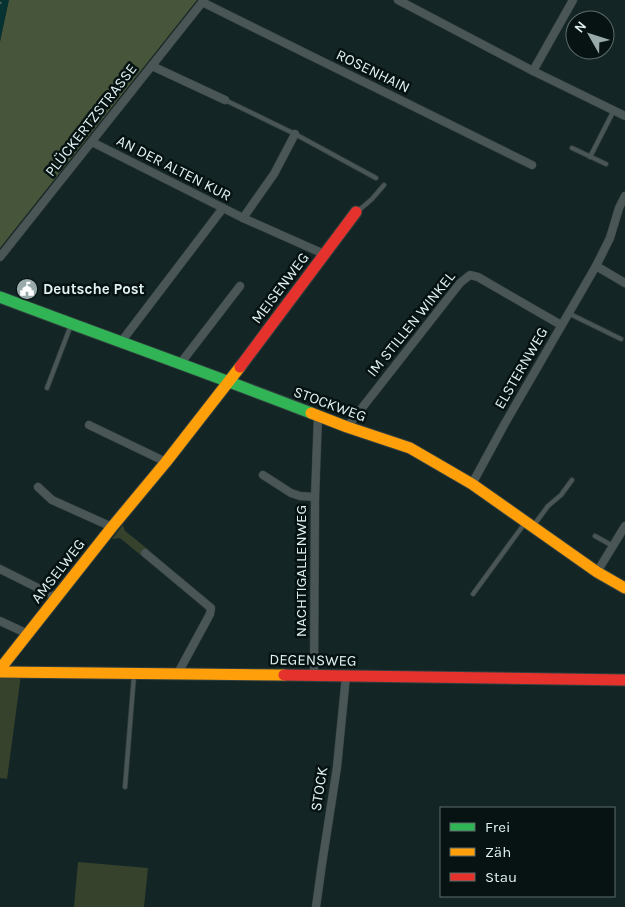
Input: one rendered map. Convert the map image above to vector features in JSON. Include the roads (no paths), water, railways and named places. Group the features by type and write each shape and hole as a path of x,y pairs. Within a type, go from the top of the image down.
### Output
{"street":[{"path":"398,0 533,71 625,116"},
{"path":"533,71 573,0"},
{"name":"PLÜCKERTZSTRASSE","path":"0,257 203,1"},
{"name":"ROSENHAIN","path":"203,1 532,165"},
{"path":"152,66 225,100"},
{"name":"AN DER ALTEN KUR","path":"243,218 274,174 295,134"},
{"name":"AN DER ALTEN KUR","path":"92,142 243,218 324,254"},
{"name":"ELSTERNWEG","path":"472,484 596,266 610,238 619,208 625,196"},
{"path":"120,342 223,208"},
{"name":"MEISENWEG","path":"229,382 356,212"},
{"path":"596,266 625,283"},
{"name":"IM STILLEN WINKEL","path":"347,427 460,283 470,275 478,277 561,325"},
{"path":"180,364 240,286"},
{"name":"STOCKWEG","path":"0,297 347,427 410,448 472,484 597,572 625,588"},
{"name":"AMSELWEG","path":"0,670 56,597 229,382"},
{"name":"NACHTIGALLENWEG","path":"314,675 318,416"},
{"path":"89,425 166,462"},
{"name":"NACHTIGALLENWEG","path":"263,475 291,493 300,496 316,497"},
{"path":"38,487 52,500 112,527"},
{"path":"597,572 625,526"},
{"path":"145,553 211,608 210,614 178,673"},
{"path":"0,569 56,597"},
{"path":"0,621 28,634"},
{"name":"DEGENSWEG","path":"0,670 625,680"},
{"name":"STOCK","path":"316,907 337,767 346,676"}],"lane":[{"path":"225,100 295,134 376,178"},
{"path":"590,156 614,110"},
{"path":"572,148 606,164"},
{"path":"356,212 384,186"},
{"path":"568,313 621,339"},
{"path":"47,388 71,324"},
{"path":"473,594 529,524 561,496 572,480"},
{"path":"595,536 613,546"},
{"path":"125,787 134,673"}],"railway":[{"path":"0,4 1,0"}],"place":[{"name":"Deutsche Post","path":"27,289"}]}
